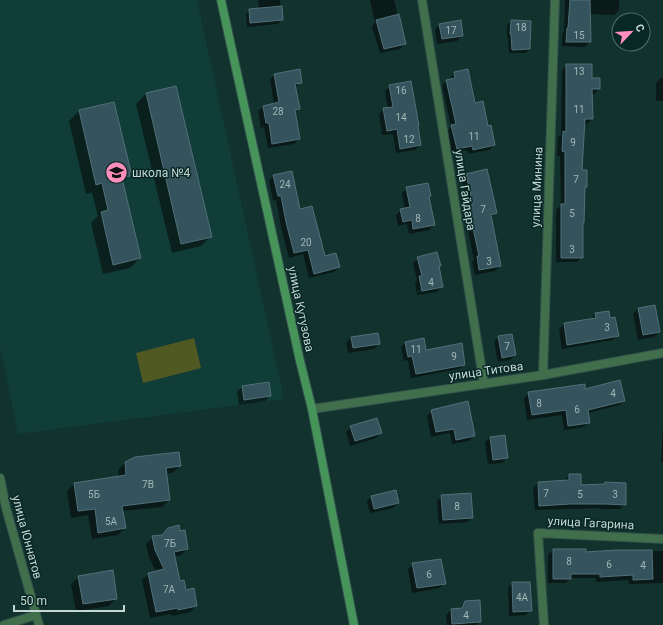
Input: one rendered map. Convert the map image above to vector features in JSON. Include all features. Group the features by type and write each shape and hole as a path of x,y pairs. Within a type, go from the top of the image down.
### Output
{"main road":[{"name":"улица Кутузова","path":"221,0 300,361 312,409 354,625"}],"street":[{"name":"улица Гайдара","path":"422,0 484,384"},
{"name":"улица Минина","path":"543,375 555,0"},
{"name":"улица Титова","path":"312,409 543,375 663,353"},
{"name":"улица Юннатов","path":"0,478 3,508 39,625"},
{"name":"улица Гагарина","path":"544,625 538,533 663,539"},
{"path":"4,625 36,615"}],"shaded area":[{"name":"школа №4","path":"0,0 197,0 284,399 18,434 0,347"}],"green space":[{"path":"194,338 201,368 143,383 136,353"}],"building":[{"path":"570,0 590,0 591,42 566,42"},
{"path":"282,6 283,20 250,23 249,9"},
{"path":"399,14 406,44 384,49 376,20"},
{"path":"461,20 463,36 442,39 439,24"},
{"path":"511,20 531,21 530,49 512,50 510,34"},
{"path":"566,64 592,64 592,78 600,78 600,89 592,89 593,119 585,119 582,170 587,170 587,187 585,187 583,258 561,258 561,204 565,204 565,152 562,151 563,131 566,132"},
{"path":"300,69 302,83 295,84 300,109 295,110 300,139 272,144 269,123 266,123 263,106 279,102 274,74"},
{"path":"468,69 475,103 483,101 488,126 491,125 495,145 473,150 472,146 457,149 451,125 456,124 446,80 455,78 454,72"},
{"path":"411,81 421,145 400,149 397,129 387,131 383,108 393,107 389,85"},
{"path":"176,86 212,237 181,244 146,93"},
{"path":"114,102 131,172 129,173 130,176 122,178 141,258 113,265 101,212 108,210 102,183 96,185 79,110"},
{"path":"487,169 497,213 491,215 501,266 479,270 477,256 479,256 468,205 473,204 466,174"},
{"path":"292,171 300,209 312,206 325,256 336,253 340,267 314,274 308,250 294,253 281,196 278,196 273,175"},
{"path":"428,183 431,196 429,197 435,225 413,229 412,220 403,222 400,209 410,207 406,187"},
{"path":"437,252 441,266 439,266 443,287 422,291 419,276 422,276 417,257"},
{"path":"655,305 660,332 643,335 638,308"},
{"path":"609,311 610,318 615,317 619,336 567,345 564,323 596,318 595,313"},
{"path":"378,333 380,344 353,348 351,337"},
{"path":"512,334 516,355 502,358 498,336"},
{"path":"424,338 426,350 462,343 465,365 416,374 412,356 408,357 405,342"},
{"path":"620,380 625,401 588,410 590,423 568,426 566,410 532,415 528,392 585,384 585,389"},
{"path":"269,382 271,396 244,400 242,386"},
{"path":"468,401 475,436 456,440 454,429 436,432 431,410"},
{"path":"377,418 382,433 355,441 350,426"},
{"path":"505,435 508,458 493,460 490,437"},
{"path":"179,452 181,466 166,468 170,500 122,506 126,528 98,533 95,509 78,511 74,483 126,475 125,462 135,457"},
{"path":"569,474 581,474 581,485 605,484 605,482 626,483 626,505 570,504 539,506 538,482 569,480"},
{"path":"396,490 399,503 374,509 371,496"},
{"path":"471,493 473,518 443,520 441,495"},
{"path":"179,525 180,531 185,530 188,549 174,552 180,581 184,580 186,590 194,588 197,606 178,610 178,608 156,612 148,573 164,569 155,550 152,536 162,535 168,528"},
{"path":"553,549 586,549 586,552 652,550 653,579 633,580 633,575 600,577 600,574 571,574 571,579 553,579"},
{"path":"441,559 446,584 417,588 412,563"},
{"path":"113,570 117,599 83,604 78,576"},
{"path":"512,582 530,582 532,611 513,612"},
{"path":"480,600 481,622 452,624 451,609 462,608 465,601"}],"place":[{"name":"школа №4","path":"117,173"}]}
